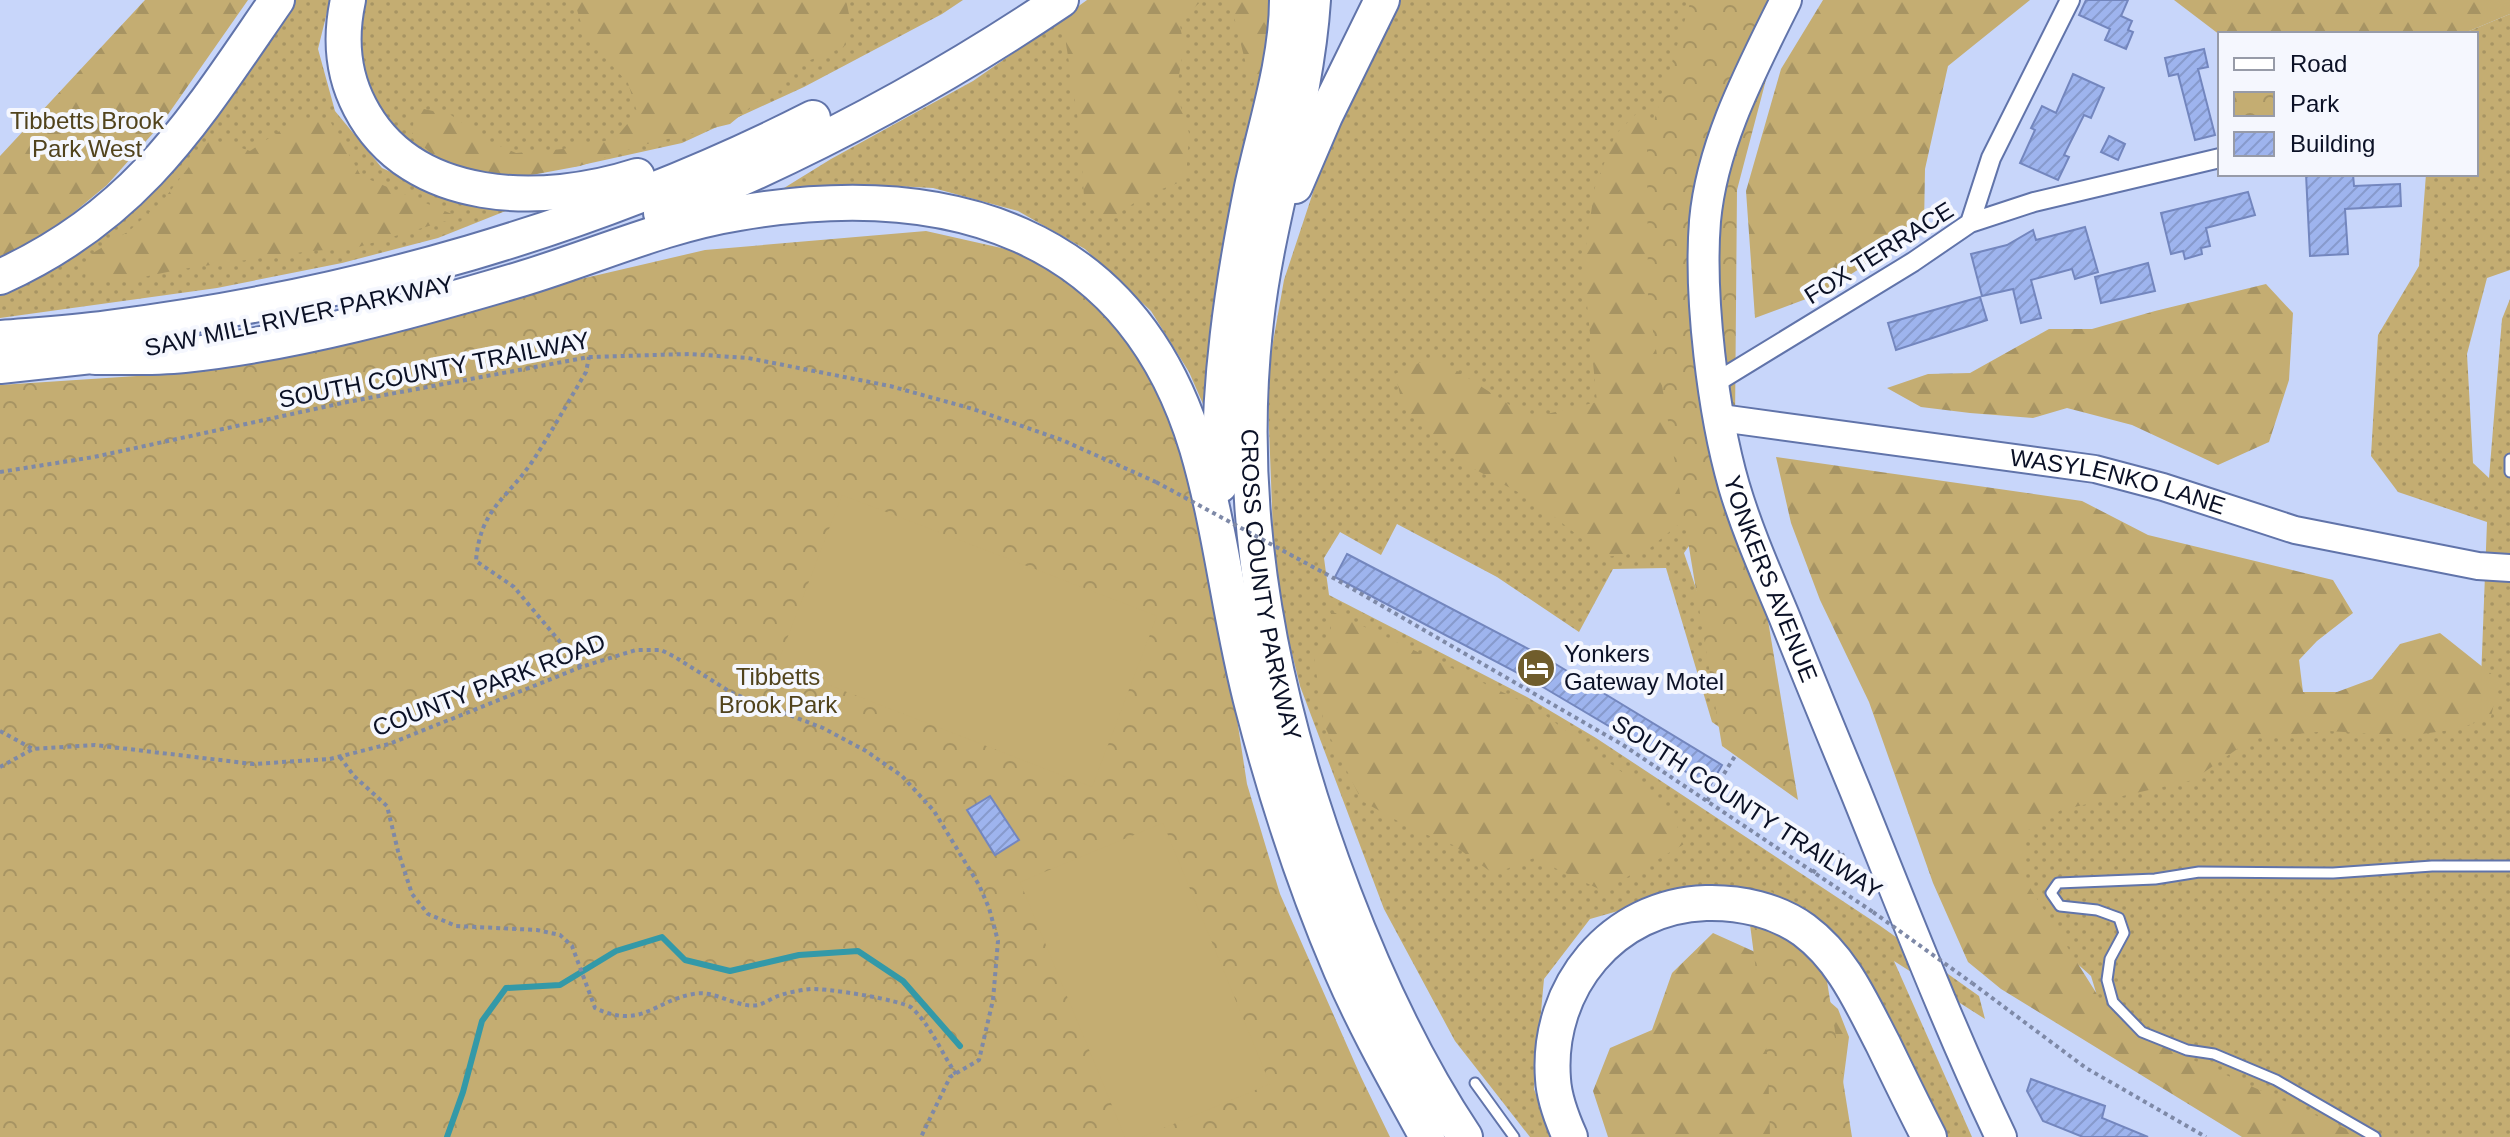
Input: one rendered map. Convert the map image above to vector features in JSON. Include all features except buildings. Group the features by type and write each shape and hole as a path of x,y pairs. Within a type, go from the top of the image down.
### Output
{"highway":[{"path":"0,277 45,255 86,229 143,180 191,124 277,0"},
{"path":"348,0 343,40 345,64 357,101 370,124 390,147 416,167 464,186 525,193 599,187 660,169 745,135 830,110"},
{"name":"SAW MILL RIVER PARKWAY","path":"0,338 170,319 330,288 429,264 542,230 725,161 830,110 934,53 1019,0"},
{"name":"SAW MILL RIVER PARKWAY","path":"0,366 95,357 321,316 514,266 619,230 753,174 844,129 955,68 1061,0"},
{"path":"1228,595 1220,491 1224,356 1230,308 1278,67 1287,0"},
{"name":"CROSS COUNTY PARKWAY","path":"1313,0 1306,61 1264,256 1252,358 1250,471 1260,582 1281,696 1316,816 1361,938 1419,1060 1465,1137"},
{"path":"1264,256 1320,128 1382,0"},
{"path":"95,357 183,355 331,328 471,293 676,228 741,212 860,203 967,215 1019,233 1068,260 1112,297 1148,340 1175,389 1196,444 1228,595"},
{"name":"CROSS COUNTY PARKWAY","path":"1228,595 1252,707 1301,866 1359,1010 1427,1137"},
{"path":"1570,1137 1557,1105 1553,1056 1560,1011 1579,973 1606,942 1634,922 1681,905 1717,902 1752,907 1784,919 1801,928 1832,956 1858,995 1929,1137"}],"main road":[{"name":"YONKERS AVENUE","path":"1786,0 1733,114 1711,183 1703,255 1715,383 1734,487 1892,880 2001,1137"}],"street":[{"path":"1970,223 1991,158 2070,0"},
{"name":"FOX TERRACE","path":"1715,383 1913,262 1970,223 2034,202 2218,158"},
{"name":"WASYLENKO LANE","path":"1721,418 2095,469 2163,487 2295,530 2478,566 2510,568"}],"lane":[{"path":"2510,459 2510,472"},
{"path":"2375,1137 2276,1080 2214,1054 2187,1050 2142,1032 2113,1002 2107,980 2110,959 2124,933 2119,918 2097,910 2060,906 2051,893 2058,883 2155,879 2199,872 2333,873 2432,866 2510,866"},
{"path":"1475,1083 1514,1137"}],"path":[{"name":"SOUTH COUNTY TRAILWAY","path":"0,472 94,457 347,402 589,357 689,354 748,358 890,386 973,409 1062,440 1156,482 1339,581 1553,703 1873,912 2086,1068 2206,1137"},
{"path":"581,667 514,587 476,561 477,543 495,504 531,464 586,372 589,357"},
{"name":"COUNTY PARK ROAD","path":"33,749 95,745 253,764 340,757 389,744 581,667 636,650 661,650 732,693 823,728 866,751 902,776 934,811 979,885 998,941 997,973 979,1060 956,1074"},
{"path":"0,731 33,749"},
{"path":"0,767 33,749"},
{"path":"1707,801 1735,756"},
{"path":"340,757 354,776 387,806 412,894 428,914 456,926 537,930 560,935 572,946 595,1008 611,1015 655,1011 679,997 698,992 757,1006 782,995 814,989 909,1005 929,1027 937,1046 956,1074 950,1077 921,1137"},
{"path":"1813,873 1821,860 1841,851 1852,878"}],"green space":[{"name":"Tibbetts Brook Park West","path":"145,0 248,0 162,123 107,185 49,233 0,262 0,156"},
{"path":"288,0 330,0 318,49 335,111 382,168 446,197 518,206 438,238 342,263 217,288 0,318 0,284 103,229 186,155"},
{"path":"361,0 963,0 804,87 682,143 573,167 451,170 404,139 376,107 359,54"},
{"path":"574,0 846,0 850,19 844,47 805,62 730,124 639,146 580,166 521,177 451,170 412,137 415,107 451,115 486,140 516,153 563,149 615,139 637,112 628,83 585,36"},
{"path":"1087,0 1203,0 1179,20 1184,47 1176,92 1189,133 1186,180 1146,195 1109,220 1084,197 1080,133 1062,18"},
{"path":"1090,0 1279,0 1210,420 1189,372 1151,311 1085,249 1018,211 933,188 856,184 784,188 973,81"},
{"path":"1227,0 1273,0 1270,65 1251,84 1230,1"},
{"path":"1392,0 1746,0 1701,529 1684,553 1741,721 1735,738 1712,722 1666,568 1613,569 1579,632 1497,577 1397,524 1381,555 1340,532 1324,558 1329,595 1527,697 1596,738 1879,925 1979,996 1985,1019 1894,961 1972,1137 1940,1137 1840,951 1688,891 1590,919 1544,979 1534,1089 1552,1137 1530,1137 1455,1041 1384,909 1300,686 1275,585 1267,376 1284,280 1330,141"},
{"path":"1691,0 1787,0 1737,190 1735,423 1798,800 1722,746 1648,301 1647,144"},
{"path":"1823,0 2030,0 1948,66 1925,169 1924,227 1822,293 1755,318 1746,191 1781,69"},
{"path":"2174,0 2510,0 2510,14 2467,32 2218,33"},
{"path":"2510,14 2510,270 2487,278 2467,354 2473,463 2489,478 2502,319 2510,299 2510,1137 2327,1137 2109,1035 2091,976 2001,896 1990,760 2480,706 2487,522 2398,492 2371,456 2378,335 2419,266 2426,176 2478,176 2478,32 2467,32"},
{"path":"1639,111 1677,135 1696,510 1645,552 1605,557 1533,500 1457,460 1403,406 1395,374 1434,356 1530,418 1597,402 1583,265 1595,187 1615,135"},
{"path":"297,119 330,121 361,176 459,217 355,248 182,269 124,281 85,280 88,256 129,231 164,199 209,141 250,151"},
{"name":"Tibbetts Brook Park","path":"926,231 1063,262 1138,343 1165,396 1200,528 1233,693 1247,784 1280,894 1390,1137 0,1137 0,385 152,375 705,250"},
{"path":"2266,284 2293,313 2289,380 2269,442 2218,465 2132,425 2067,408 2033,418 1970,413 1921,407 1887,388 1928,374 1970,373 2049,329 2092,329"},
{"path":"1776,457 2082,501 2148,535 2333,580 2353,613 2317,641 2299,660 2303,692 2337,692 2372,679 2400,644 2440,633 2499,680 2491,717 2458,729 2407,736 2328,731 2253,738 2193,780 2061,810 2025,832 2024,878 2117,1026 2364,1137 2242,1137 2001,989 1968,962 1933,883 1869,702 1820,600 1791,523"},
{"path":"842,495 1157,616 1092,787 777,665"},
{"path":"1331,611 1534,707 1665,804 1686,843 1603,891 1534,858 1494,874 1453,845 1412,829 1362,801 1324,725 1314,657 1331,642"},
{"path":"1163,823 1270,1084 1142,1137 1125,1137 1020,882"},
{"path":"1743,871 1818,925 1852,1137 1770,1137 1768,1062"},
{"path":"1713,933 1793,969 1838,1009 1849,1037 1836,1137 1608,1137 1593,1091 1610,1048 1652,1030 1672,973"}],"waterway":[{"path":"447,1137 482,1021 506,988 560,985 616,951 662,937 685,960 730,971 799,955 858,951 903,981 960,1046"}],"place":[{"name":"Yonkers Gateway Motel","path":"1536,668"}]}
